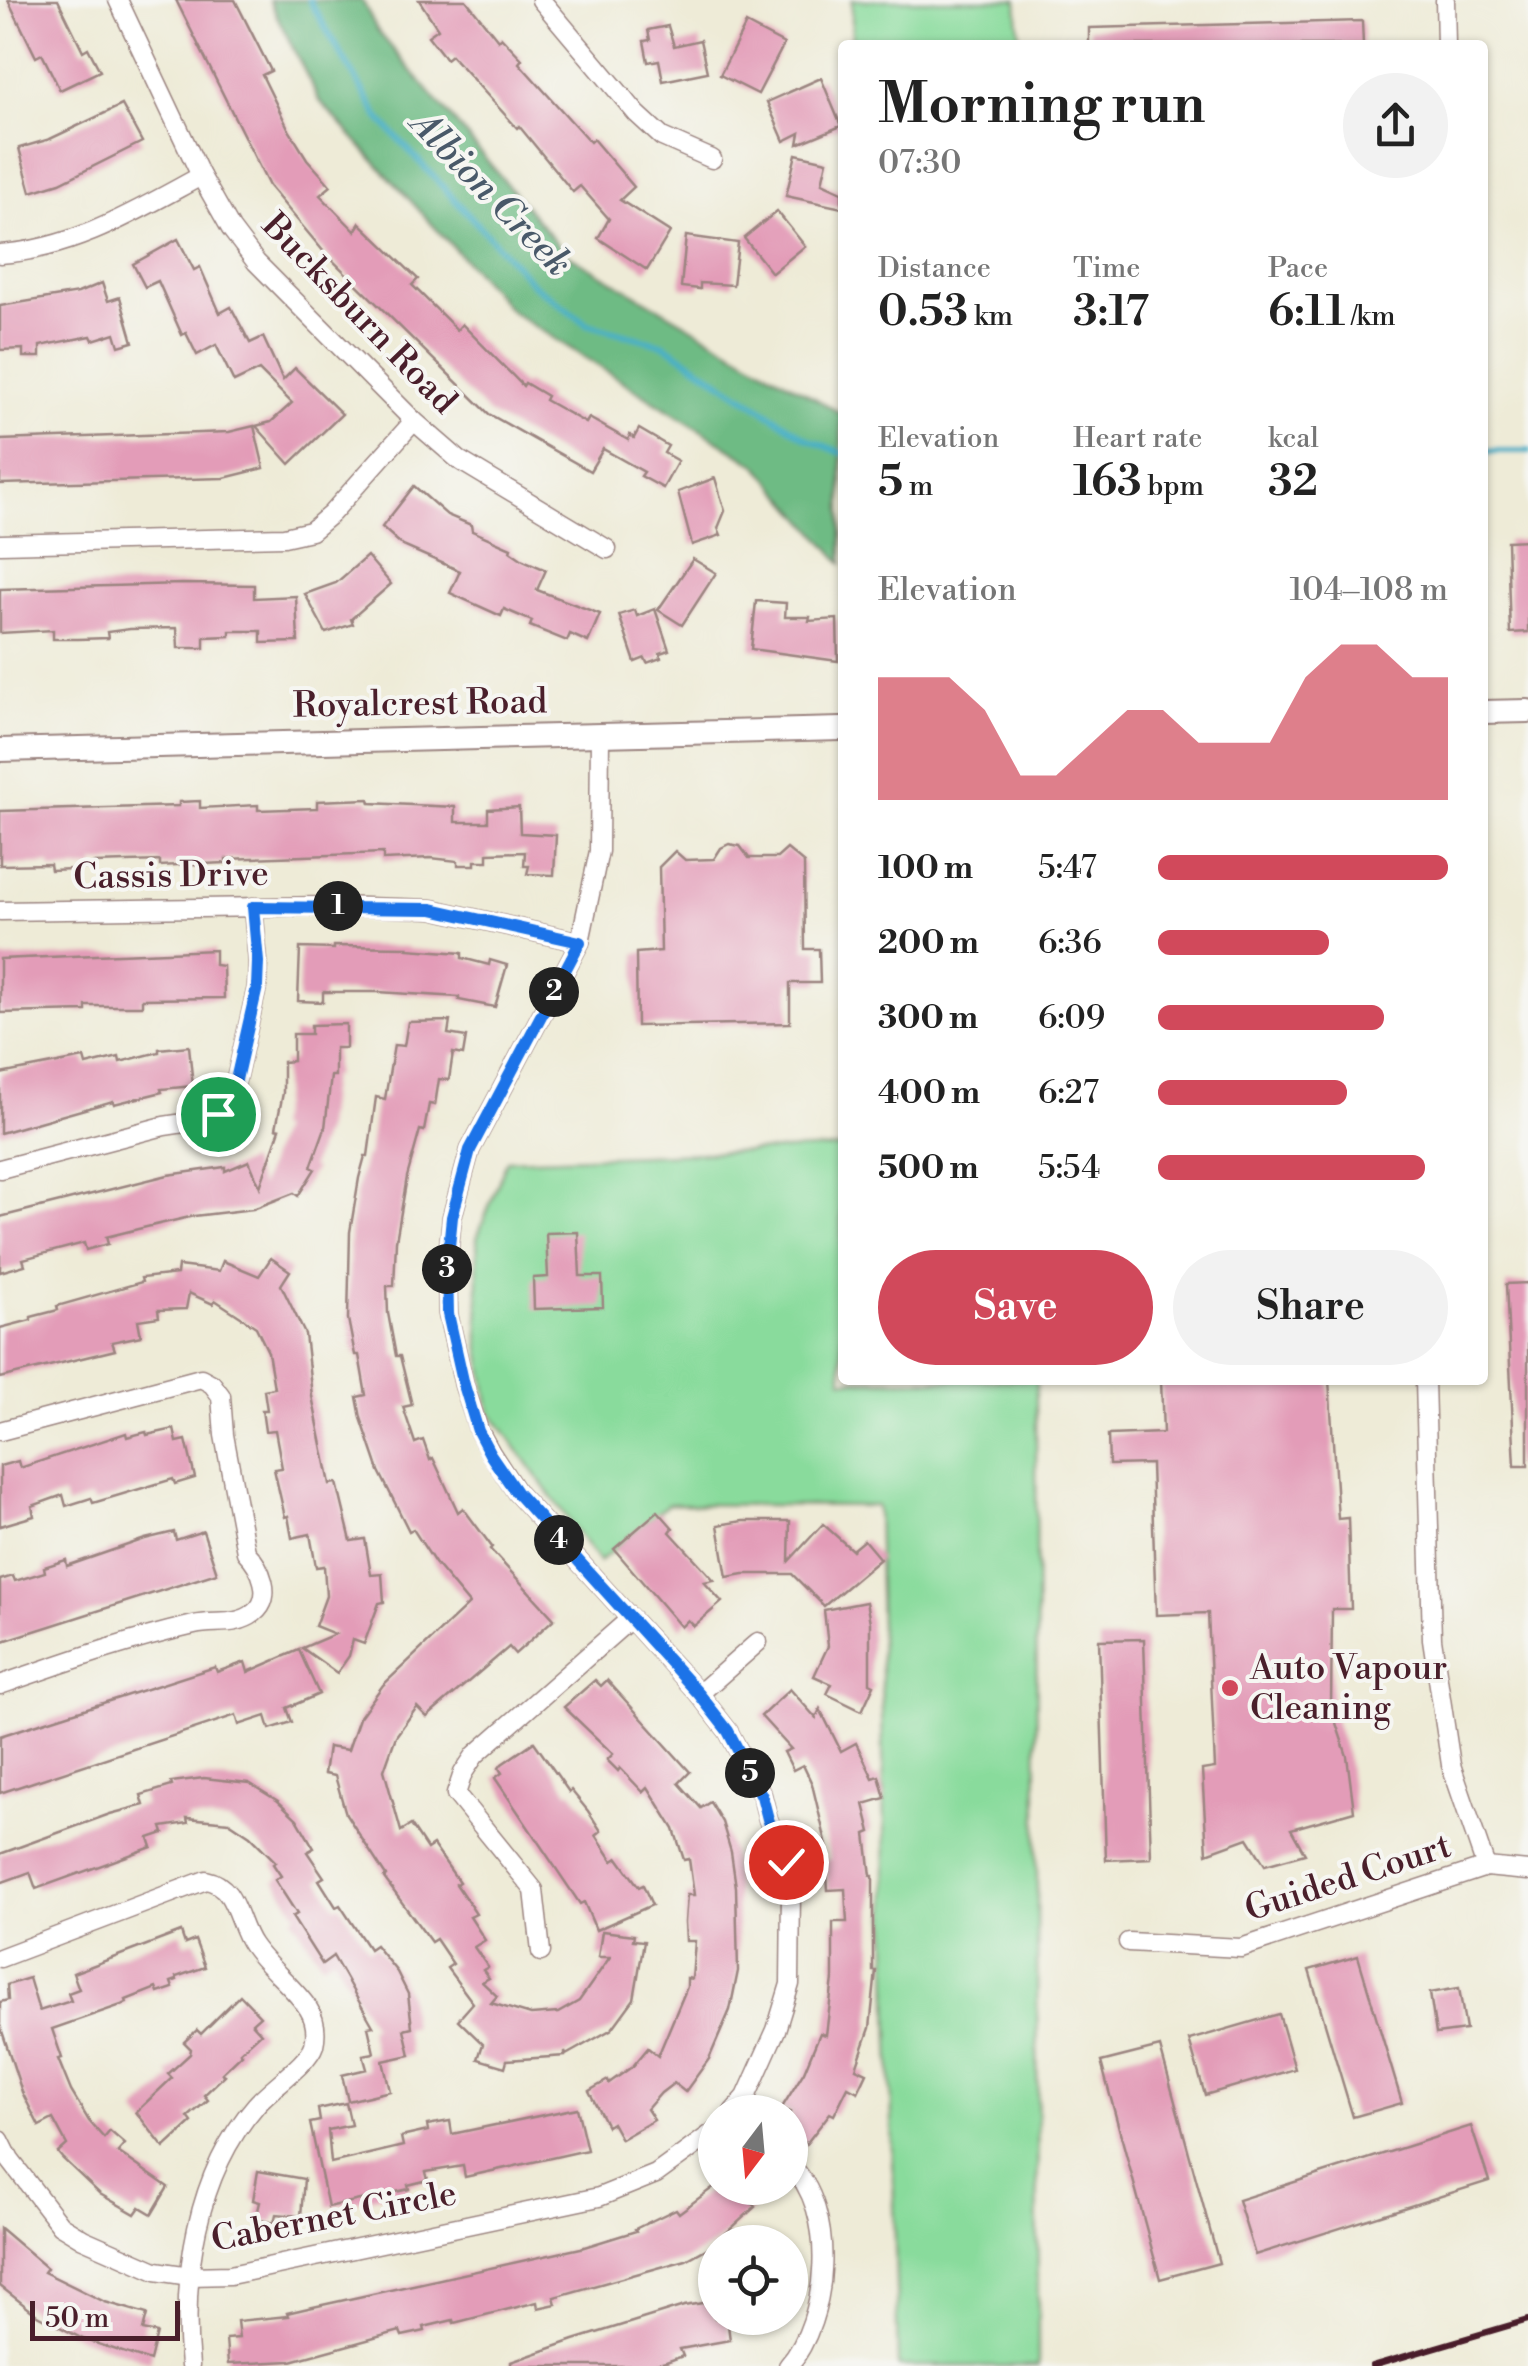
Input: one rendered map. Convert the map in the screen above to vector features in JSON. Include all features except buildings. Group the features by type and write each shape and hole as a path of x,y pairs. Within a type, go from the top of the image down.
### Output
{"street":[{"name":"Bucksburn Road","path":"118,0 201,176 244,248 414,421 459,460 606,549"},
{"path":"541,0 637,114 662,137 712,159"},
{"path":"1446,0 1446,40"},
{"path":"0,254 86,236 201,176"},
{"path":"0,544 284,537 311,531 332,514 414,421"},
{"path":"1488,712 1528,711"},
{"name":"Royalcrest Road","path":"0,750 838,728"},
{"path":"600,735 599,851 580,942 470,1150 452,1217 448,1314 464,1385 478,1431 490,1454 516,1492 699,1694 728,1731 762,1796 786,1862 791,1889 790,1984 747,2095"},
{"path":"0,1169 218,1114 231,1102 257,987 253,907"},
{"name":"Cassis Drive","path":"0,911 432,909 580,942"},
{"path":"0,1431 188,1380 201,1378 212,1384 220,1396 246,1552 256,1562 265,1584 256,1612 241,1620 198,1623 0,1685"},
{"path":"1425,1385 1432,1639 1451,1765 1486,1868"},
{"path":"541,1952 534,1890 456,1794 462,1773 474,1755 630,1619"},
{"path":"699,1694 758,1642"},
{"name":"Guided Court","path":"1128,1942 1240,1948 1486,1868 1528,1871"},
{"path":"0,1958 206,1880 229,1892 253,1946 308,2008 316,2024 310,2054 238,2126 209,2184 190,2276 186,2327 190,2366"},
{"name":"Cabernet Circle","path":"0,2140 10,2160 60,2225 111,2254 142,2266 190,2276 230,2275 599,2197 656,2174 698,2143"},
{"path":"788,2366 814,2320 822,2234 808,2185"}],"green space":[{"path":"269,0 362,0 377,30 565,253 838,412 838,558 758,466 512,312 319,100"},
{"path":"852,0 1017,0 1020,40 852,40"},
{"path":"838,1148 838,1385 1036,1385 1038,2366 898,2366 877,1506 668,1504 599,1562 490,1411 479,1344 477,1238 507,1160"}],"waterway":[{"name":"Albion Creek","path":"309,0 379,118 533,284 587,324 665,345 808,439 838,451"},
{"name":"Albion Creek","path":"1488,451 1528,451"}],"railway":[{"path":"1372,2366 1528,2320"}],"place":[{"name":"Auto Vapour Cleaning","path":"1230,1688"}],"route":[{"path":"218,1114 231,1102 236,1088 257,987 253,907 432,909 580,942 470,1150 452,1217 448,1314 464,1385 478,1431 490,1454 516,1492 728,1731 762,1796 786,1862"}]}
